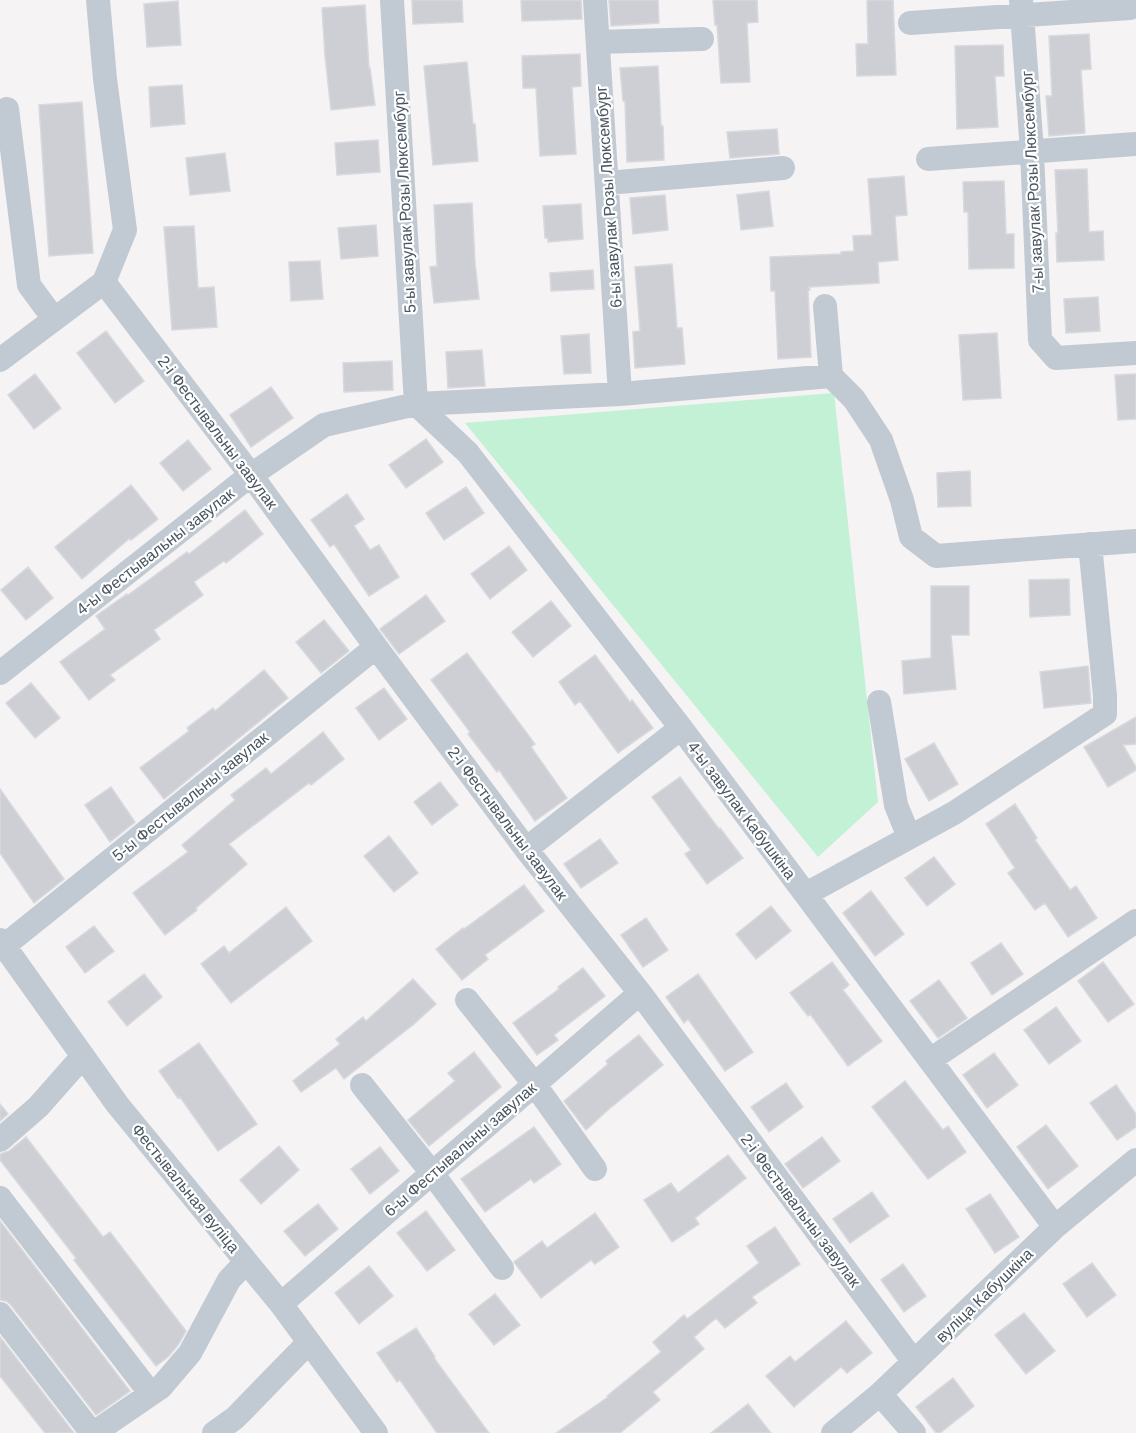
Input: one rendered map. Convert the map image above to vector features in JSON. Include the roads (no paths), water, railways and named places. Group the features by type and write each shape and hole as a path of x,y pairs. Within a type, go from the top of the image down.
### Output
{"street":[{"path":"0,360 104,282 125,230 105,79 98,0"},
{"name":"5-ы завулак Розы Люксембург","path":"392,0 416,404"},
{"name":"6-ы завулак Розы Люксембург","path":"595,0 620,394"},
{"path":"910,23 1022,8 1130,8"},
{"name":"7-ы завулак Розы Люксембург","path":"1022,8 1032,151 1040,340 1056,358 1136,353"},
{"path":"598,42 702,39"},
{"path":"7,109 29,285 54,320"},
{"path":"928,159 1136,144"},
{"path":"607,183 783,168"},
{"name":"2-і Фестывальны завулак","path":"104,282 251,475 526,849 640,993 914,1362"},
{"path":"825,306 831,376 854,399 881,440 902,500 911,537 936,556 1136,541"},
{"name":"4-ы Фестывальны завулак","path":"0,673 251,475 324,425 416,404 620,394 831,376"},
{"name":"4-ы завулак Кабушкіна","path":"416,404 468,453 681,728 1055,1227"},
{"path":"806,894 954,813 1105,714 1090,544"},
{"name":"5-ы Фестывальны завулак","path":"2,943 376,647"},
{"path":"879,702 896,805 909,837"},
{"path":"526,849 681,728"},
{"path":"930,1060 1136,921"},
{"name":"Фестывальная вуліца","path":"2,943 117,1104 281,1304 376,1433"},
{"name":"6-ы Фестывальны завулак","path":"281,1304 640,993"},
{"path":"466,1000 535,1084 595,1169"},
{"path":"0,1140 38,1107 83,1056"},
{"path":"362,1085 432,1173 502,1268"},
{"name":"вуліца Кабушкіна","path":"833,1433 880,1394 1055,1227 1136,1160"},
{"path":"0,1197 151,1394"},
{"path":"0,1314 93,1433 161,1387 190,1353 229,1280 246,1262"},
{"path":"216,1433 235,1418 309,1342"},
{"path":"880,1394 914,1433"}]}
